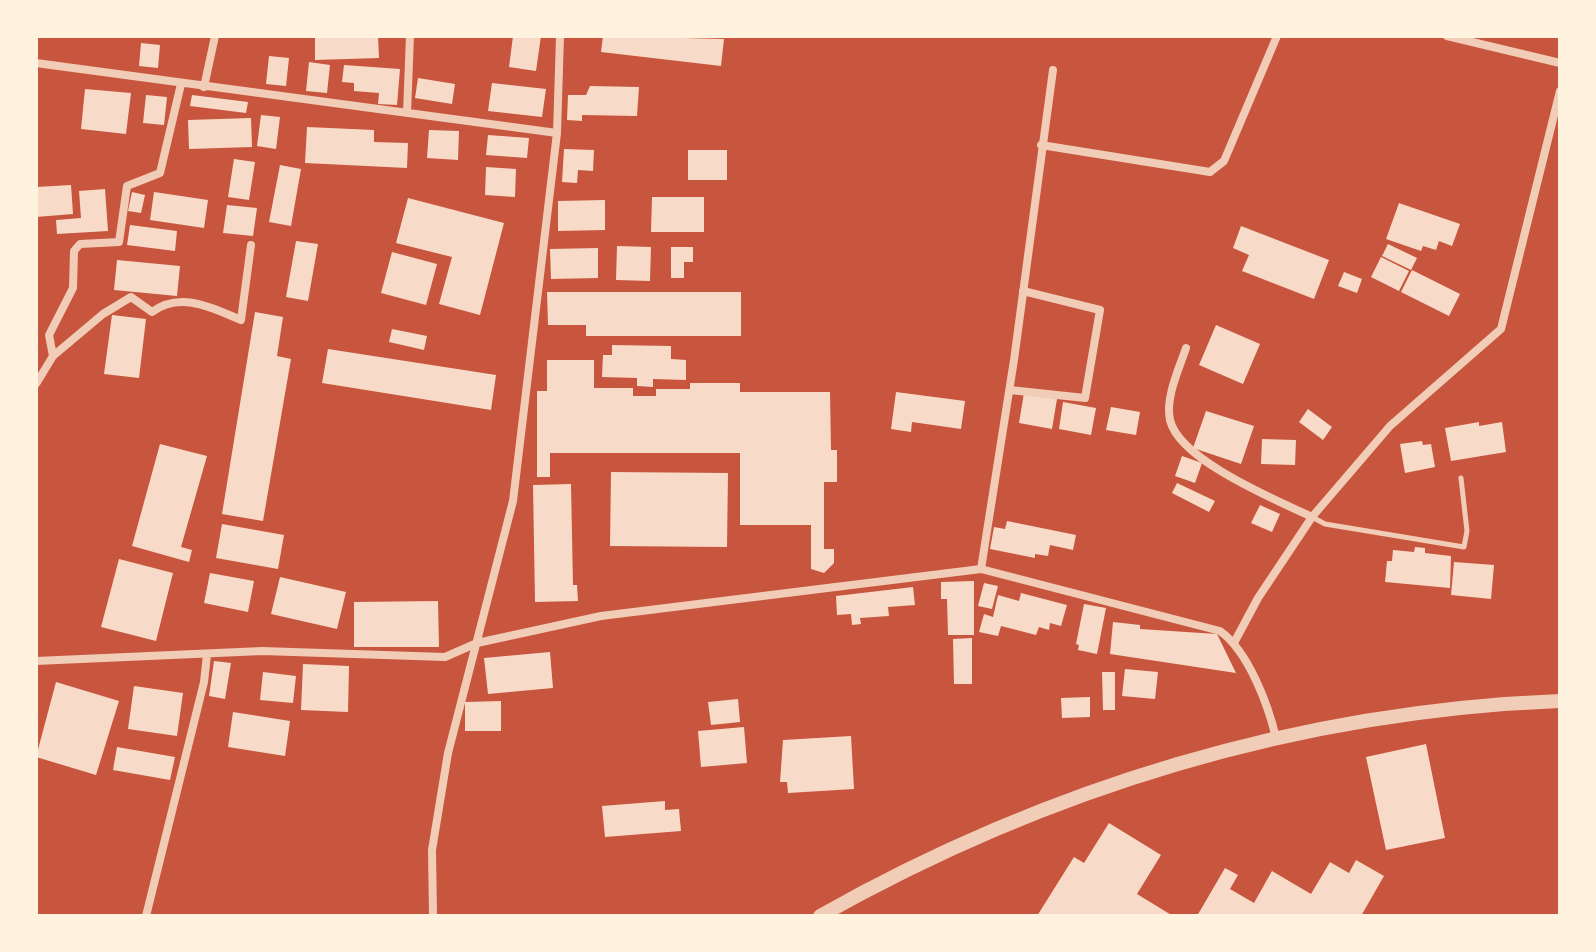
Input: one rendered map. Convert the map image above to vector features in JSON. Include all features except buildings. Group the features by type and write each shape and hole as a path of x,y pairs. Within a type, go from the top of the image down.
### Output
{"street":[{"path":"204,87 215,36"},
{"path":"407,113 410,36"},
{"path":"433,916 432,850 448,753 513,501 557,133 560,36"},
{"path":"1041,145 1210,172 1224,161 1277,36"},
{"path":"1447,36 1560,63"},
{"path":"36,63 557,133"},
{"path":"981,569 1010,390 1053,70"},
{"path":"53,356 49,335 73,288 74,251 80,244 119,242 127,186 160,173 181,84"},
{"path":"1235,641 1258,598 1312,517 1390,426 1501,329 1560,91"},
{"path":"36,384 53,356 103,314 131,297 152,312 175,301 201,304 241,320 251,245"},
{"path":"1010,390 1085,398 1100,310 1023,291"},
{"path":"1186,348 1172,389 1169,419 1178,441 1245,485 1312,517"},
{"path":"36,661 262,651 445,657 477,643 601,616 981,569 1220,631 1235,641 1269,707 1276,738"},
{"path":"146,916 204,682 207,655"},
{"path":"820,916 956,847 1062,800 1158,767 1276,738 1432,710 1560,701"}],"lane":[{"path":"1312,517 1325,524 1464,547 1467,531 1461,478"}]}
